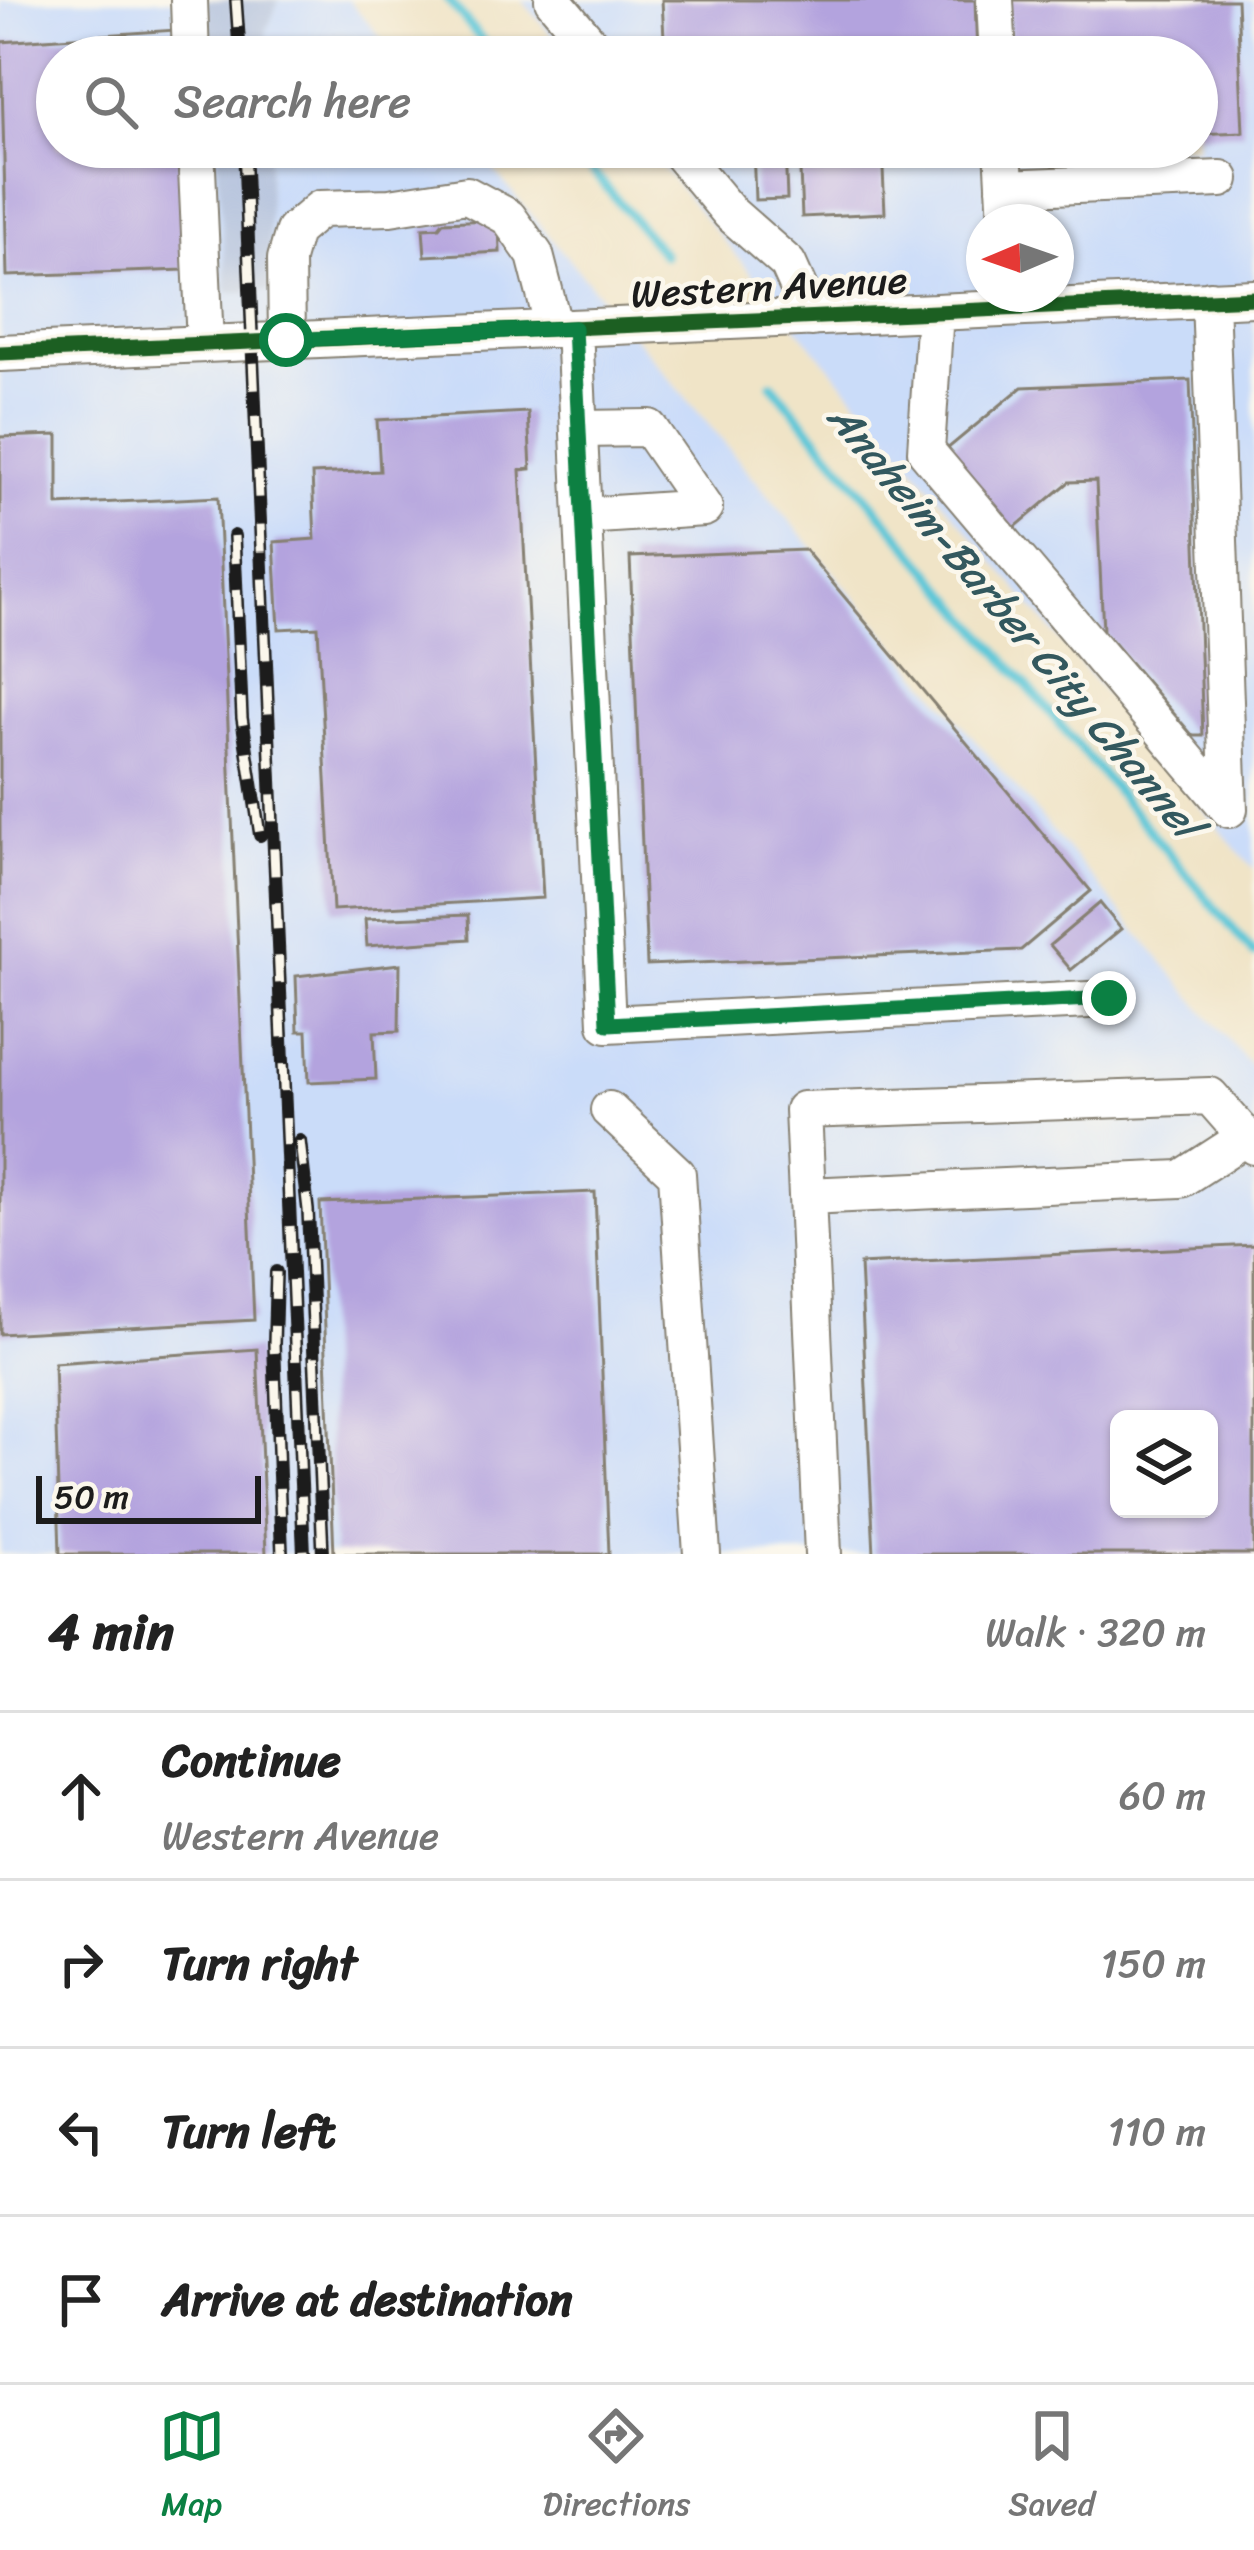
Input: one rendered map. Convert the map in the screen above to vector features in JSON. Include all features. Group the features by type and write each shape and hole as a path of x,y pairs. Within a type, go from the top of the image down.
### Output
{"street":[{"path":"189,0 190,36"},
{"path":"553,0 583,36"},
{"path":"995,0 997,36"},
{"path":"197,168 205,344"},
{"path":"692,168 730,213 788,265 812,317"},
{"path":"1004,168 1006,204"},
{"path":"1014,204 1221,179"},
{"path":"286,340 286,259 294,231 320,209 390,207 467,195 508,217 535,254 564,328 580,429 608,1024 1109,998"},
{"name":"Western Avenue","path":"1074,300 1254,298"},
{"path":"935,312 926,451 1229,809 1210,299"},
{"name":"Western Avenue","path":"0,353 966,308"},
{"path":"580,429 649,428 704,508 583,516"},
{"path":"807,1196 1181,1179 1250,1142 1210,1096 803,1110 807,1196 824,1554"},
{"path":"609,1110 677,1174 702,1554"}],"shaded area":[{"path":"0,0 205,0 208,36 36,36 36,168 218,168 228,292 270,290 268,168 492,168 1254,1070 1254,1554 0,1554"},
{"path":"205,0 279,0 266,36 208,36"},
{"path":"279,0 349,0 379,36 266,36"},
{"path":"522,0 1254,0 1254,870 663,168 1218,168 1218,36 552,36"},
{"path":"218,168 268,168 270,291 227,292"}],"building":[{"path":"662,0 975,0 976,36 664,36"},
{"path":"1008,0 1237,0 1243,132 1218,133 1218,36 1010,36"},
{"path":"175,30 175,36 88,36"},
{"path":"36,40 36,168 180,168 184,270 7,276 1,42"},
{"path":"754,168 786,168 787,199 755,200"},
{"path":"800,168 883,168 885,213 802,217"},
{"path":"493,220 499,224 500,252 425,256 423,228 439,227 443,222"},
{"path":"1190,380 1203,736 1193,736 1103,631 1096,481 1069,482 1007,534 941,454 1022,387"},
{"path":"528,412 531,469 520,470 543,898 333,910 318,627 279,629 274,542 315,539 312,474 380,471 377,420"},
{"path":"58,435 58,505 218,497 254,1320 0,1334 0,437"},
{"path":"805,550 1091,891 1021,950 647,965 630,557"},
{"path":"1100,903 1121,929 1071,970 1050,945"},
{"path":"468,915 469,939 367,946 365,919"},
{"path":"400,964 399,1031 374,1032 376,1079 309,1082 307,1031 298,1031 296,976"},
{"path":"595,1192 609,1554 334,1554 320,1203"},
{"path":"1254,1245 1254,1554 874,1554 860,1264"},
{"path":"257,1349 266,1554 60,1554 54,1363"}],"waterway":[{"name":"Anaheim-Barber City Channel","path":"448,0 478,36"},
{"name":"Anaheim-Barber City Channel","path":"590,168 664,255"},
{"name":"Anaheim-Barber City Channel","path":"772,384 1254,954"}],"railway":[{"path":"236,0 239,36"},
{"path":"245,168 304,1554"},
{"path":"234,536 242,718 260,835"},
{"path":"300,1141 308,1210 323,1554"},
{"path":"276,1272 282,1554"}],"cycle path":[{"path":"0,353 1254,298"}],"route":[{"path":"286,340 574,328 608,1024 1109,998"}]}
